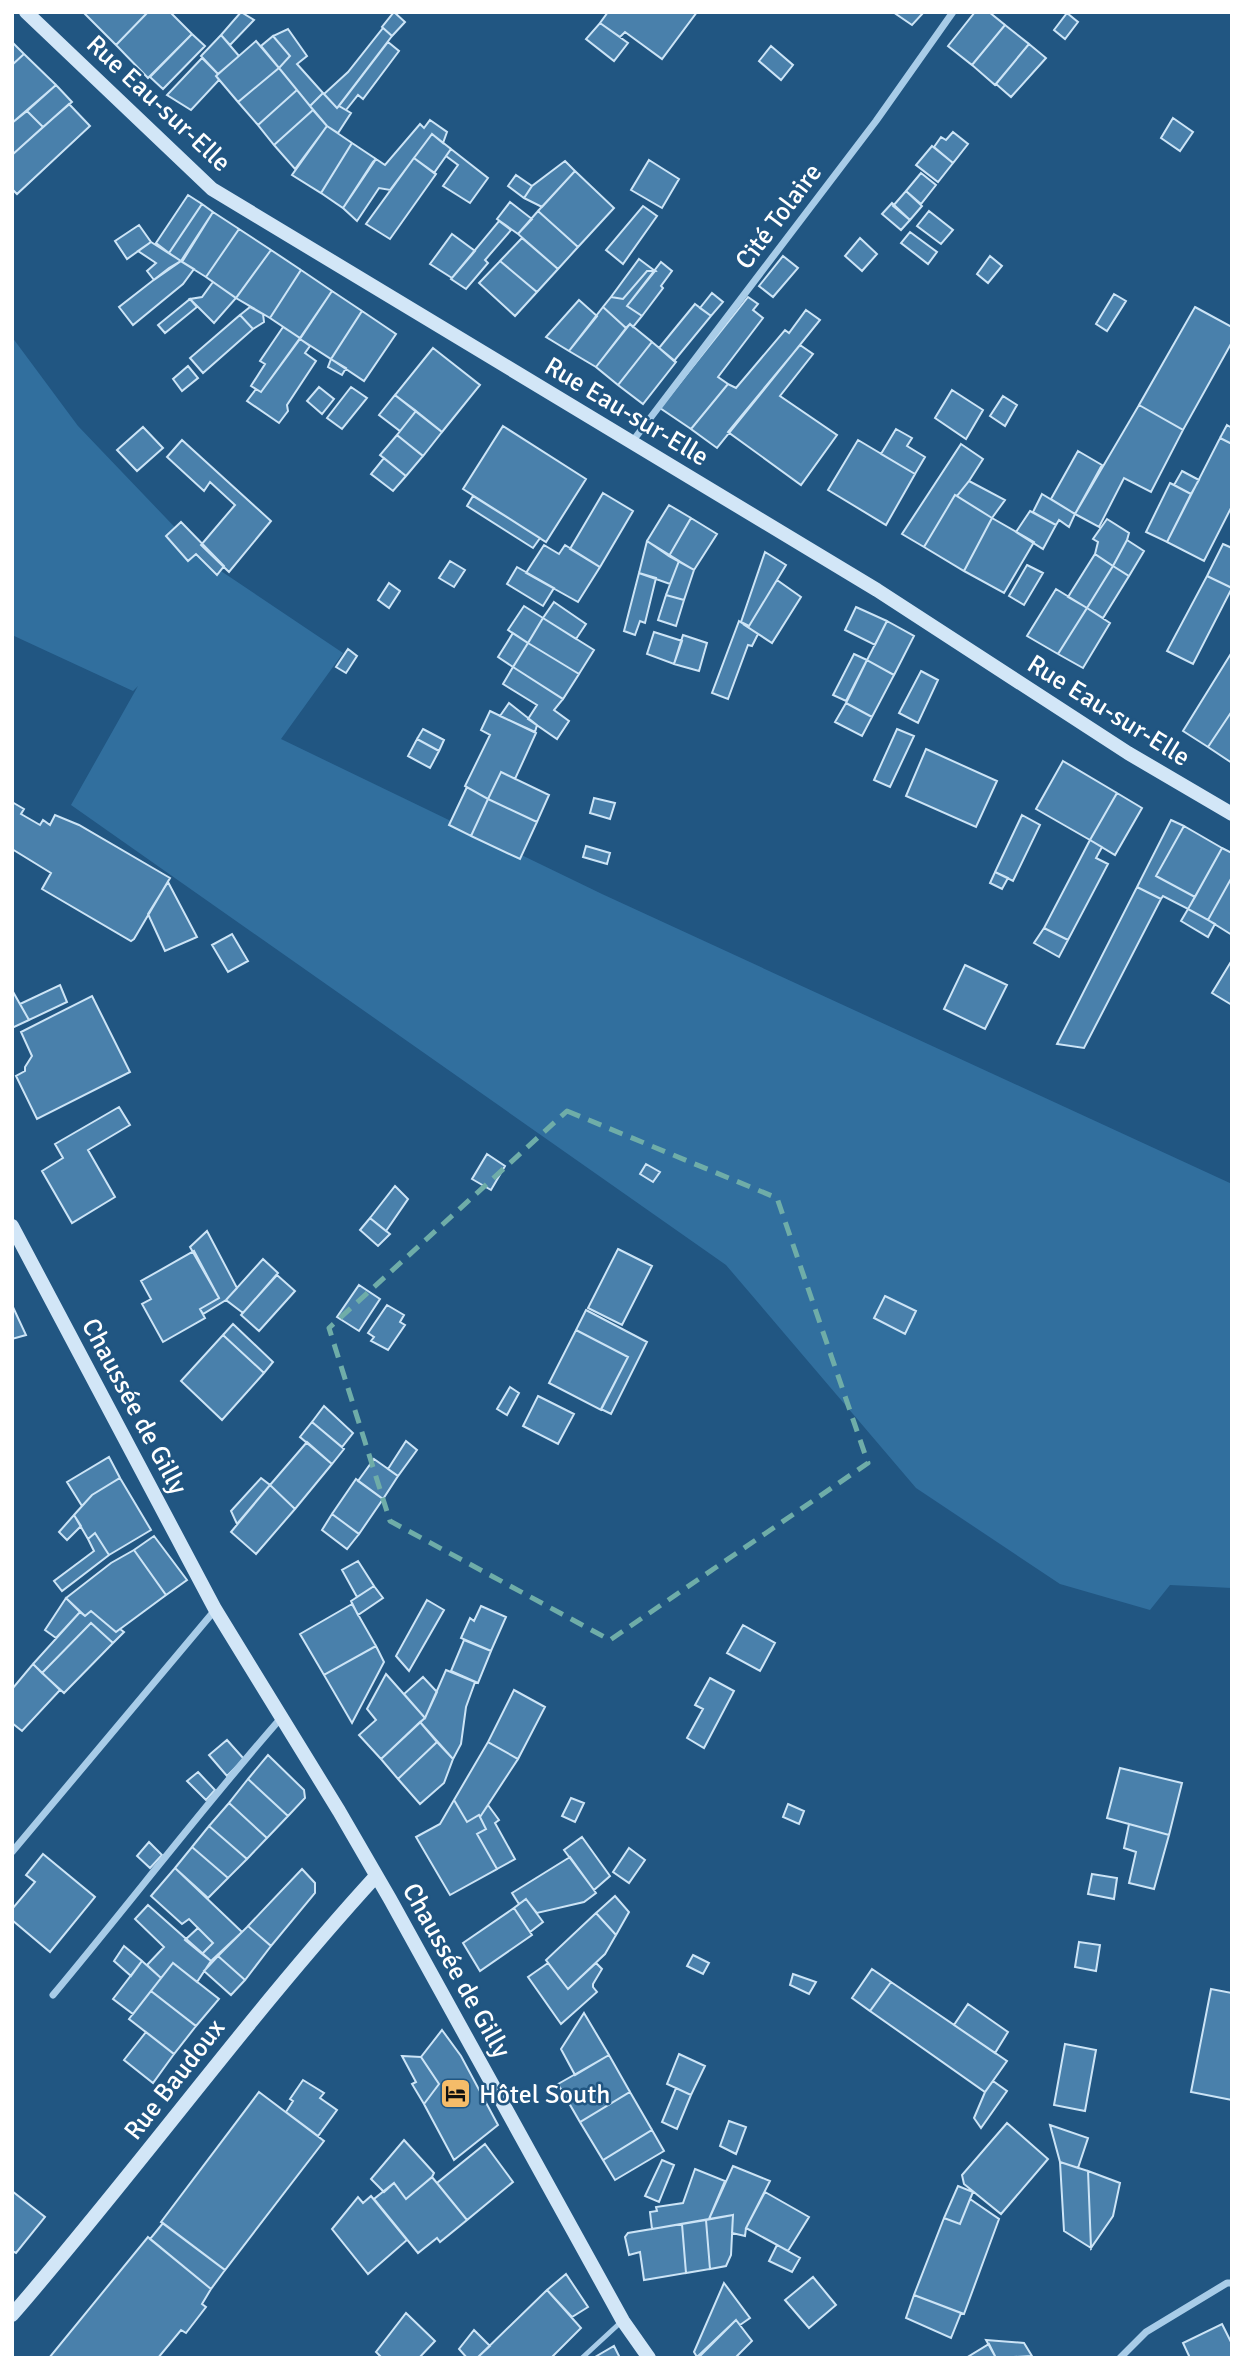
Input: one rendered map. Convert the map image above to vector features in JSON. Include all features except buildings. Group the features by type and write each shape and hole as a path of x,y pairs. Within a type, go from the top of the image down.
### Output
{"street":[{"name":"Rue Eau-sur-Elle","path":"26,12 212,189 877,590 1128,753 1232,814"},
{"name":"Cité Tolaire","path":"632,442 876,121 953,12"},
{"name":"Chaussée de Gilly","path":"12,1226 215,1609 340,1811 623,2321 649,2358"},
{"path":"12,1852 215,1609"},
{"path":"53,1995 221,1786 281,1718"},
{"name":"Rue Baudoux","path":"12,2315 151,2147 252,2019 376,1876"},
{"path":"1120,2358 1146,2332 1227,2283 1232,2283"}],"lane":[{"path":"582,2358 623,2321"}],"highlighted area":[{"path":"567,1111 777,1198 868,1463 610,1640 390,1521 329,1328"}],"shaded area":[{"path":"12,337 78,426 209,563 343,653 281,739 602,894 1232,1184 1232,1588 1170,1585 1150,1610 1060,1584 916,1488 726,1265 71,805 138,686 133,691 12,635"}],"place":[{"name":"Hôtel South","path":"456,2094"}]}
